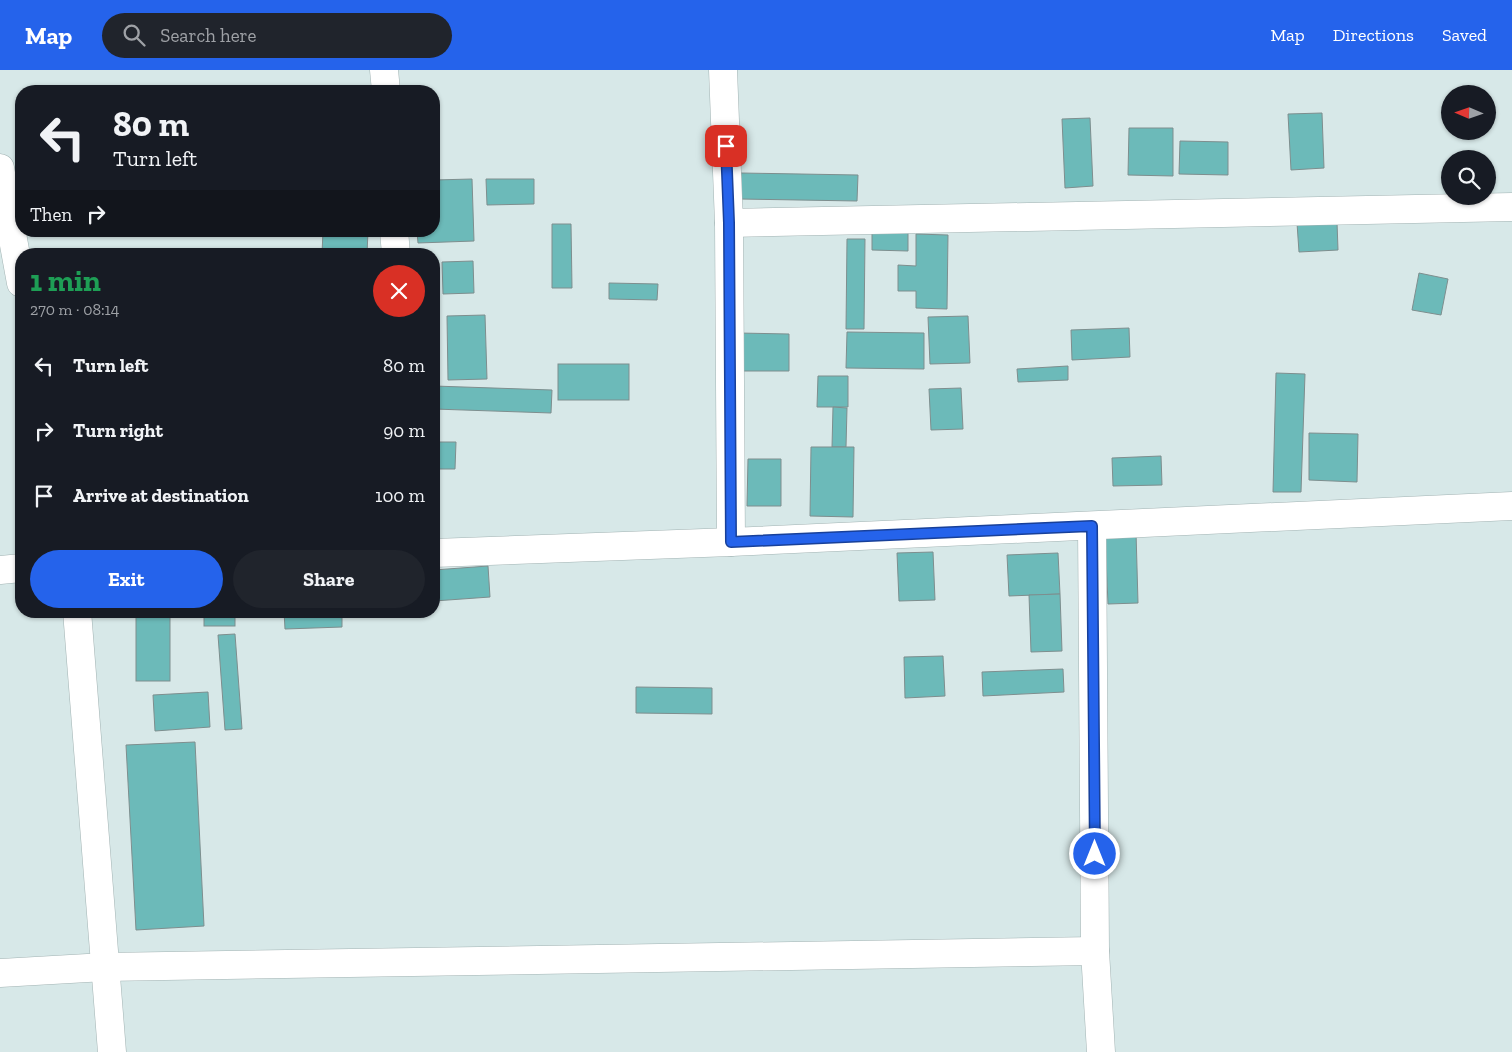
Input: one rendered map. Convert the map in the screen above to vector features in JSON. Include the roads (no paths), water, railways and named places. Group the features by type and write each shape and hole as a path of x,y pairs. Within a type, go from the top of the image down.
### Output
{"street":[{"path":"384,70 385,85"},
{"path":"723,70 729,223 731,542"},
{"path":"0,168 8,253 15,269"},
{"path":"729,223 1512,207"},
{"path":"440,553 731,542 1512,506"},
{"path":"1092,526 1095,951 1101,1052"},
{"path":"0,570 15,569"},
{"path":"78,618 112,1052"},
{"path":"0,973 105,967 1095,951"}]}
